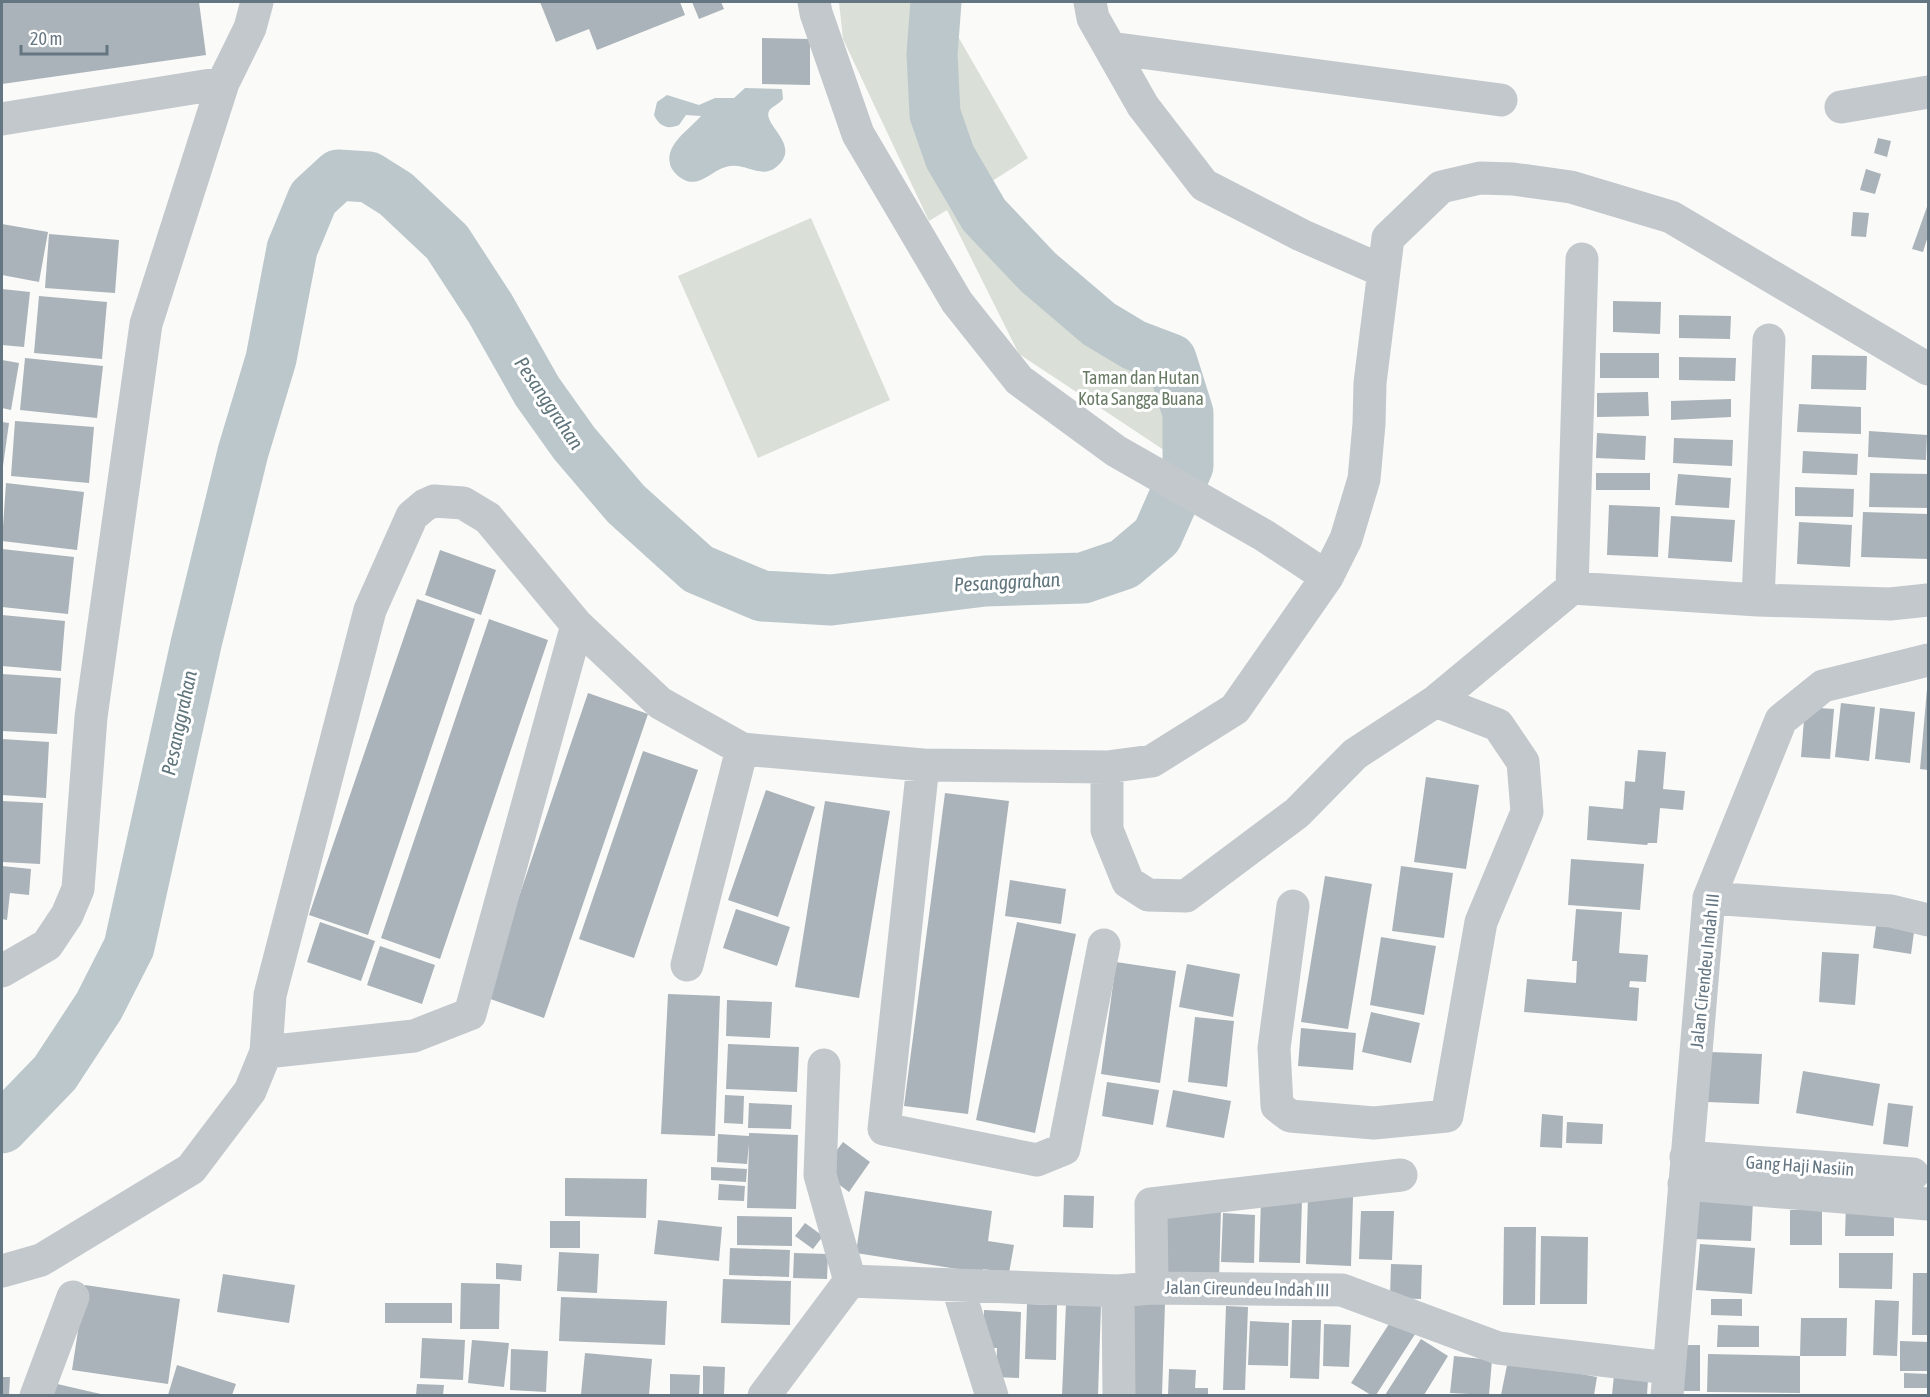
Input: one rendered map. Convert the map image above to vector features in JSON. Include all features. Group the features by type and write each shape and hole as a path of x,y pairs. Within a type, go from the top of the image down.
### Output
{"street":[{"path":"2,971 47,945 67,915 78,889 91,717 146,324 223,83 250,28 257,2"},
{"path":"814,2 858,134 957,302 1019,380 1116,451 1265,536 1327,577"},
{"path":"1089,2 1093,18 1143,106 1204,185 1301,235 1383,271"},
{"path":"1110,48 1501,100"},
{"path":"2,119 223,83"},
{"path":"1841,107 1929,92"},
{"path":"2,1271 41,1260 191,1168 250,1091 266,1052 270,995 370,610 412,516 425,505 434,501 463,503 488,518 577,625 660,703 742,749 923,765 1107,767 1152,761 1235,709 1327,577 1346,539 1364,479 1370,382 1388,238 1441,187 1480,178 1513,179 1571,187 1671,217 1929,369"},
{"path":"1572,588 1582,259"},
{"path":"1758,600 1769,340"},
{"path":"1107,767 1107,830 1128,882 1148,895 1186,896 1297,813 1354,754 1436,701 1572,588 1758,600 1890,604 1929,600"},
{"path":"266,1052 414,1035 470,1014 577,625"},
{"name":"Jalan Cirendeu Indah III","path":"1668,1382 1709,898 1781,720 1823,686 1929,660"},
{"path":"1293,906 1274,1048 1277,1106 1290,1116 1374,1123 1447,1116 1481,922 1527,812 1523,762 1498,724 1436,701"},
{"path":"687,965 742,749"},
{"path":"923,765 884,1129 1037,1160 1064,1149 1104,945"},
{"path":"1709,898 1891,911 1929,920"},
{"path":"764,1395 850,1281 820,1175 824,1065"},
{"path":"1685,1171 1929,1204"},
{"name":"Gang Haji Nasiin","path":"1685,1171 1913,1174"},
{"path":"1152,1288 1151,1204 1401,1175"},
{"name":"Jalan Cireundeu Indah III","path":"850,1281 1118,1291 1152,1288 1342,1290 1498,1348 1668,1382"},
{"path":"957,1285 992,1395"},
{"path":"1118,1291 1119,1395"},
{"path":"36,1395 73,1297"}],"green space":[{"name":"Taman dan Hutan Kota Sangga Buana","path":"839,2 958,2 952,26 1028,158 972,194 984,215 1038,272 1098,324 1134,345 1171,359 1188,413 1188,466 1019,354 947,210 929,221 843,39"},
{"path":"811,218 890,400 758,458 678,276"}],"shaded area":[{"path":"745,88 782,89 783,99 769,111 768,117 784,144 783,160 775,168 764,172 731,166 724,167 694,182 679,177 671,166 669,157 671,150 680,137 701,116 686,115 679,125 664,126 654,115 657,102 667,95 699,105 715,98 734,98"}],"building":[{"path":"2,2 199,2 206,55 2,84"},
{"path":"540,2 680,2 685,15 597,50 589,29 556,42"},
{"path":"692,2 721,2 724,9 699,19"},
{"path":"762,38 810,39 810,85 762,84"},
{"path":"1878,138 1891,141 1887,157 1874,153"},
{"path":"1866,169 1881,174 1875,194 1860,190"},
{"path":"1928,204 1928,236 1923,252 1912,249"},
{"path":"1853,212 1869,213 1866,237 1851,236"},
{"path":"2,224 48,232 39,282 2,275"},
{"path":"49,234 119,240 115,293 45,288"},
{"path":"2,289 30,292 24,347 2,345"},
{"path":"39,296 107,302 102,359 34,353"},
{"path":"1613,301 1661,302 1660,334 1613,332"},
{"path":"1679,315 1731,316 1730,339 1679,338"},
{"path":"1600,353 1659,353 1659,378 1600,378"},
{"path":"1812,355 1867,356 1866,390 1811,389"},
{"path":"1679,357 1736,358 1735,381 1679,380"},
{"path":"25,358 103,366 97,418 20,410"},
{"path":"2,360 19,363 11,410 2,408"},
{"path":"1648,392 1649,416 1597,417 1597,393"},
{"path":"1731,399 1731,417 1671,420 1671,401"},
{"path":"1799,404 1861,407 1861,434 1797,432"},
{"path":"15,421 94,427 89,483 11,476"},
{"path":"2,422 9,423 3,466 2,466"},
{"path":"1869,431 1927,435 1926,460 1868,457"},
{"path":"1597,433 1646,436 1645,460 1596,458"},
{"path":"1674,438 1733,440 1732,466 1673,463"},
{"path":"1803,451 1858,454 1857,475 1802,473"},
{"path":"1596,473 1650,473 1650,490 1596,490"},
{"path":"1870,473 1928,474 1928,508 1869,507"},
{"path":"1678,474 1731,478 1729,508 1675,505"},
{"path":"6,483 84,492 77,550 2,541"},
{"path":"1795,487 1854,489 1853,517 1795,516"},
{"path":"1609,505 1660,507 1658,557 1607,555"},
{"path":"1863,512 1928,514 1928,559 1861,557"},
{"path":"1671,516 1735,520 1732,562 1668,558"},
{"path":"1799,522 1852,525 1850,567 1797,564"},
{"path":"2,549 74,557 68,614 2,607"},
{"path":"440,550 496,570 481,615 425,595"},
{"path":"417,599 475,619 368,935 309,915"},
{"path":"2,615 65,621 61,671 2,666"},
{"path":"489,619 548,640 440,959 381,938"},
{"path":"2,674 61,678 57,734 2,731"},
{"path":"1928,689 1928,770 1920,769"},
{"path":"588,693 648,714 544,1018 485,997"},
{"path":"1841,703 1875,707 1869,761 1835,757"},
{"path":"1805,707 1834,709 1830,759 1801,757"},
{"path":"1880,708 1915,712 1910,763 1875,759"},
{"path":"2,739 49,742 46,798 2,795"},
{"path":"1638,750 1666,752 1663,789 1685,791 1683,810 1660,808 1657,843 1647,845 1587,840 1589,806 1623,809 1625,781 1635,782"},
{"path":"643,751 698,770 634,958 579,939"},
{"path":"1426,777 1479,785 1466,869 1414,862"},
{"path":"766,790 815,807 778,917 728,900"},
{"path":"945,793 1009,801 968,1114 904,1106"},
{"path":"2,801 43,803 40,864 2,862"},
{"path":"825,801 890,811 859,998 795,987"},
{"path":"1571,859 1644,864 1640,910 1568,905"},
{"path":"2,866 31,869 29,895 10,893 7,920 2,919"},
{"path":"1401,866 1453,873 1444,938 1392,931"},
{"path":"1325,876 1372,884 1348,1029 1301,1022"},
{"path":"1010,880 1066,889 1061,924 1005,916"},
{"path":"736,909 790,927 777,966 723,948"},
{"path":"1576,909 1622,912 1619,953 1648,955 1646,982 1630,981 1629,987 1639,988 1637,1021 1524,1012 1527,979 1576,983 1577,961 1572,961"},
{"path":"1877,919 1915,925 1911,954 1873,948"},
{"path":"320,922 375,941 361,981 307,962"},
{"path":"1017,922 1076,934 1035,1133 976,1120"},
{"path":"1381,937 1436,946 1424,1015 1370,1005"},
{"path":"380,946 435,965 422,1004 367,985"},
{"path":"1822,952 1859,954 1855,1005 1819,1002"},
{"path":"1116,962 1176,971 1160,1083 1101,1074"},
{"path":"1187,964 1240,974 1233,1017 1179,1007"},
{"path":"668,994 720,996 715,1136 661,1134"},
{"path":"727,1000 772,1002 770,1038 726,1036"},
{"path":"1371,1012 1420,1023 1411,1063 1362,1052"},
{"path":"1195,1017 1234,1021 1227,1087 1188,1082"},
{"path":"1301,1028 1356,1033 1353,1070 1298,1066"},
{"path":"728,1044 799,1047 797,1092 726,1089"},
{"path":"1710,1052 1762,1054 1759,1104 1707,1102"},
{"path":"1803,1071 1880,1084 1873,1126 1796,1113"},
{"path":"1107,1082 1159,1090 1153,1125 1102,1116"},
{"path":"1173,1090 1231,1101 1224,1138 1166,1127"},
{"path":"725,1095 744,1096 743,1124 724,1123"},
{"path":"749,1103 792,1105 791,1129 748,1128"},
{"path":"1888,1103 1913,1106 1908,1147 1883,1144"},
{"path":"1542,1114 1563,1116 1562,1148 1540,1147"},
{"path":"1567,1122 1603,1124 1602,1144 1566,1143"},
{"path":"749,1133 798,1135 796,1209 747,1208 749,1144 747,1164 717,1162 718,1134 749,1136"},
{"path":"843,1142 870,1162 849,1192 821,1171"},
{"path":"711,1167 747,1169 746,1182 711,1180"},
{"path":"565,1178 647,1179 646,1218 565,1216"},
{"path":"719,1184 745,1186 744,1201 718,1200"},
{"path":"865,1191 992,1211 988,1241 1014,1245 1009,1273 983,1269 983,1273 856,1253"},
{"path":"1064,1195 1094,1196 1093,1228 1063,1227"},
{"path":"1308,1196 1353,1197 1351,1266 1306,1264"},
{"path":"1695,1198 1753,1201 1751,1241 1693,1239"},
{"path":"1261,1199 1302,1201 1300,1263 1259,1262"},
{"path":"1846,1204 1894,1204 1894,1236 1845,1236"},
{"path":"1158,1206 1221,1208 1219,1280 1156,1278"},
{"path":"1790,1210 1822,1210 1822,1245 1790,1245"},
{"path":"1361,1211 1394,1211 1392,1260 1359,1259"},
{"path":"1223,1213 1255,1215 1254,1263 1221,1262"},
{"path":"737,1216 792,1217 792,1246 737,1245"},
{"path":"658,1220 722,1227 719,1261 654,1254"},
{"path":"550,1221 580,1221 580,1248 550,1248"},
{"path":"805,1223 823,1236 813,1249 795,1236"},
{"path":"1504,1227 1536,1227 1535,1305 1503,1305"},
{"path":"1541,1236 1588,1237 1587,1304 1540,1304"},
{"path":"1700,1244 1755,1248 1752,1294 1696,1290"},
{"path":"730,1248 790,1250 789,1277 729,1275"},
{"path":"559,1252 599,1254 597,1293 557,1291"},
{"path":"794,1253 828,1254 827,1279 793,1278"},
{"path":"1839,1253 1893,1253 1892,1289 1839,1288"},
{"path":"496,1263 522,1265 521,1281 496,1279"},
{"path":"1391,1264 1422,1265 1421,1299 1390,1298"},
{"path":"1913,1273 1928,1273 1928,1335 1912,1335"},
{"path":"223,1274 295,1285 289,1323 217,1312"},
{"path":"723,1279 791,1281 790,1325 721,1323"},
{"path":"461,1283 500,1284 499,1329 460,1329"},
{"path":"85,1285 180,1299 168,1384 72,1370"},
{"path":"561,1297 667,1301 665,1345 559,1341"},
{"path":"1711,1299 1742,1299 1742,1316 1711,1315"},
{"path":"1875,1300 1899,1301 1897,1356 1873,1355"},
{"path":"1129,1302 1165,1303 1162,1395 1126,1395"},
{"path":"385,1303 452,1303 452,1323 385,1323"},
{"path":"1027,1304 1057,1305 1056,1360 1025,1359"},
{"path":"1066,1304 1101,1305 1098,1395 1062,1395"},
{"path":"1226,1306 1248,1307 1245,1390 1223,1390"},
{"path":"984,1310 1021,1312 1019,1378 996,1377 997,1348 983,1348"},
{"path":"1396,1313 1419,1328 1376,1395 1371,1395 1351,1383"},
{"path":"1801,1318 1847,1318 1846,1356 1800,1356"},
{"path":"1292,1320 1321,1320 1319,1379 1290,1378"},
{"path":"1250,1321 1289,1323 1288,1366 1248,1365"},
{"path":"1324,1324 1351,1325 1349,1367 1323,1366"},
{"path":"1718,1325 1759,1326 1759,1347 1717,1347"},
{"path":"422,1338 465,1340 463,1380 420,1378"},
{"path":"1421,1339 1448,1356 1424,1395 1385,1395"},
{"path":"472,1340 509,1343 504,1387 468,1383"},
{"path":"1900,1341 1928,1342 1928,1371 1900,1371"},
{"path":"1674,1345 1700,1345 1700,1391 1674,1391"},
{"path":"511,1349 548,1351 546,1392 510,1390"},
{"path":"585,1353 652,1359 649,1395 581,1394"},
{"path":"1708,1354 1800,1356 1800,1393 1707,1392"},
{"path":"1454,1356 1492,1360 1489,1395 1450,1393"},
{"path":"1508,1360 1597,1377 1594,1395 1501,1395"},
{"path":"177,1365 236,1384 232,1395 168,1395"},
{"path":"703,1366 725,1367 724,1395 703,1395"},
{"path":"1169,1369 1196,1370 1195,1388 1208,1388 1208,1395 1168,1395"},
{"path":"1904,1373 1928,1374 1928,1388 1904,1388"},
{"path":"670,1374 700,1375 699,1395 670,1395"},
{"path":"1614,1375 1648,1379 1647,1395 1612,1395"},
{"path":"2,1377 10,1377 9,1395 2,1395"},
{"path":"53,1383 105,1395 50,1395"},
{"path":"417,1384 444,1385 443,1395 416,1395"}],"waterway":[{"name":"Pesanggrahan","path":"2,1128 55,1073 99,1006 129,947 196,644 243,452 271,359 292,249 313,198 338,175 369,177 396,194 447,242 490,308 537,391 574,443 626,504 698,569 762,596 831,600 985,581 1083,578 1124,564 1157,536 1188,466 1188,413 1171,359 1134,345 1099,324 1038,272 984,215 950,157 935,114 932,54 936,2"}]}
